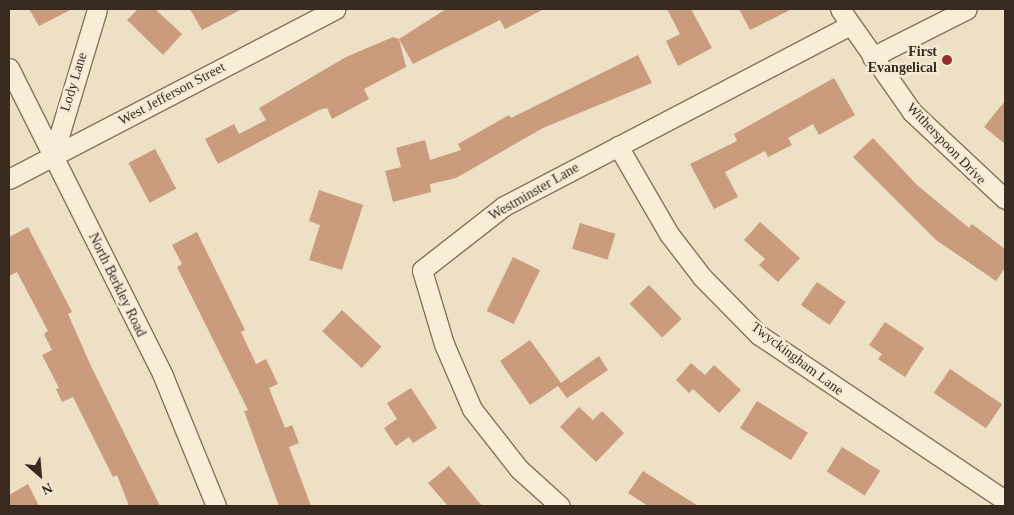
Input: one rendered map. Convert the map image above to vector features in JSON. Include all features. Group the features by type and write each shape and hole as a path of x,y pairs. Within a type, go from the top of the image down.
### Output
{"street":[{"name":"Lody Lane","path":"53,156 97,9"},
{"name":"West Jefferson Street","path":"9,179 335,9"},
{"name":"Witherspoon Drive","path":"840,9 849,26 912,112 1005,199"},
{"path":"872,57 967,9"},
{"name":"Westminster Lane","path":"560,506 519,469 472,409 444,344 422,270 504,206 849,26"},
{"name":"North Berkley Road","path":"9,68 163,376 216,506"},
{"name":"Twyckingham Lane","path":"618,146 669,234 702,277 759,335 1005,500"}],"building":[{"path":"29,9 72,9 39,26"},
{"path":"138,9 155,9 182,34 163,55 127,20"},
{"path":"190,9 242,9 202,30"},
{"path":"446,9 544,9 505,29 500,20 413,64 399,39"},
{"path":"667,9 691,9 712,48 678,66 666,41 680,34"},
{"path":"739,9 792,9 750,30"},
{"path":"393,37 399,39 406,67 364,89 369,99 332,119 327,108 319,110 218,164 205,139 234,124 239,134 266,120 259,108 346,57"},
{"path":"638,55 652,83 543,128 456,178 430,184 431,192 393,202 385,171 401,167 396,148 425,140 430,160 461,150 458,144 509,115 511,118"},
{"path":"834,78 855,115 819,135 813,124 788,138 792,145 768,157 765,151 725,172 738,197 714,209 690,164 737,141 734,134"},
{"path":"1005,101 1005,144 984,127"},
{"path":"873,138 917,185 969,228 972,224 1005,249 1005,268 996,281 936,240 853,157"},
{"path":"155,149 176,189 150,203 129,163"},
{"path":"319,190 363,205 342,270 309,260 320,225 309,221"},
{"path":"760,222 800,258 778,282 759,265 765,259 744,240"},
{"path":"580,223 615,234 607,260 572,249"},
{"path":"28,227 72,312 68,314 90,364 160,506 129,506 117,475 113,477 73,397 62,402 56,389 59,388 42,355 52,350 44,334 48,331 17,272 9,276 9,237"},
{"path":"197,232 245,330 241,332 256,364 266,359 278,384 269,388 285,428 292,425 299,443 289,447 311,506 279,506 244,411 248,410 177,267 182,264 172,245"},
{"path":"513,257 540,270 514,324 487,311"},
{"path":"817,282 846,302 830,325 801,305"},
{"path":"649,285 682,319 662,338 630,304"},
{"path":"342,310 381,347 362,368 322,331"},
{"path":"885,322 924,348 905,377 878,359 882,354 869,345"},
{"path":"530,340 561,383 599,356 608,370 567,398 558,386 530,405 500,361"},
{"path":"691,363 705,375 714,365 741,390 719,413 693,389 689,393 676,380"},
{"path":"950,369 1002,404 986,428 934,393"},
{"path":"411,388 437,428 413,443 409,437 396,446 384,428 397,419 387,403"},
{"path":"757,401 808,433 791,460 740,428"},
{"path":"579,407 593,420 602,411 624,433 596,462 560,427"},
{"path":"842,447 880,471 865,495 827,472"},
{"path":"449,466 482,506 448,506 428,483"},
{"path":"643,471 698,506 648,506 628,493"},
{"path":"28,484 39,506 9,506 9,495"}],"place":[{"name":"First Evangelical","path":"947,60"}]}
